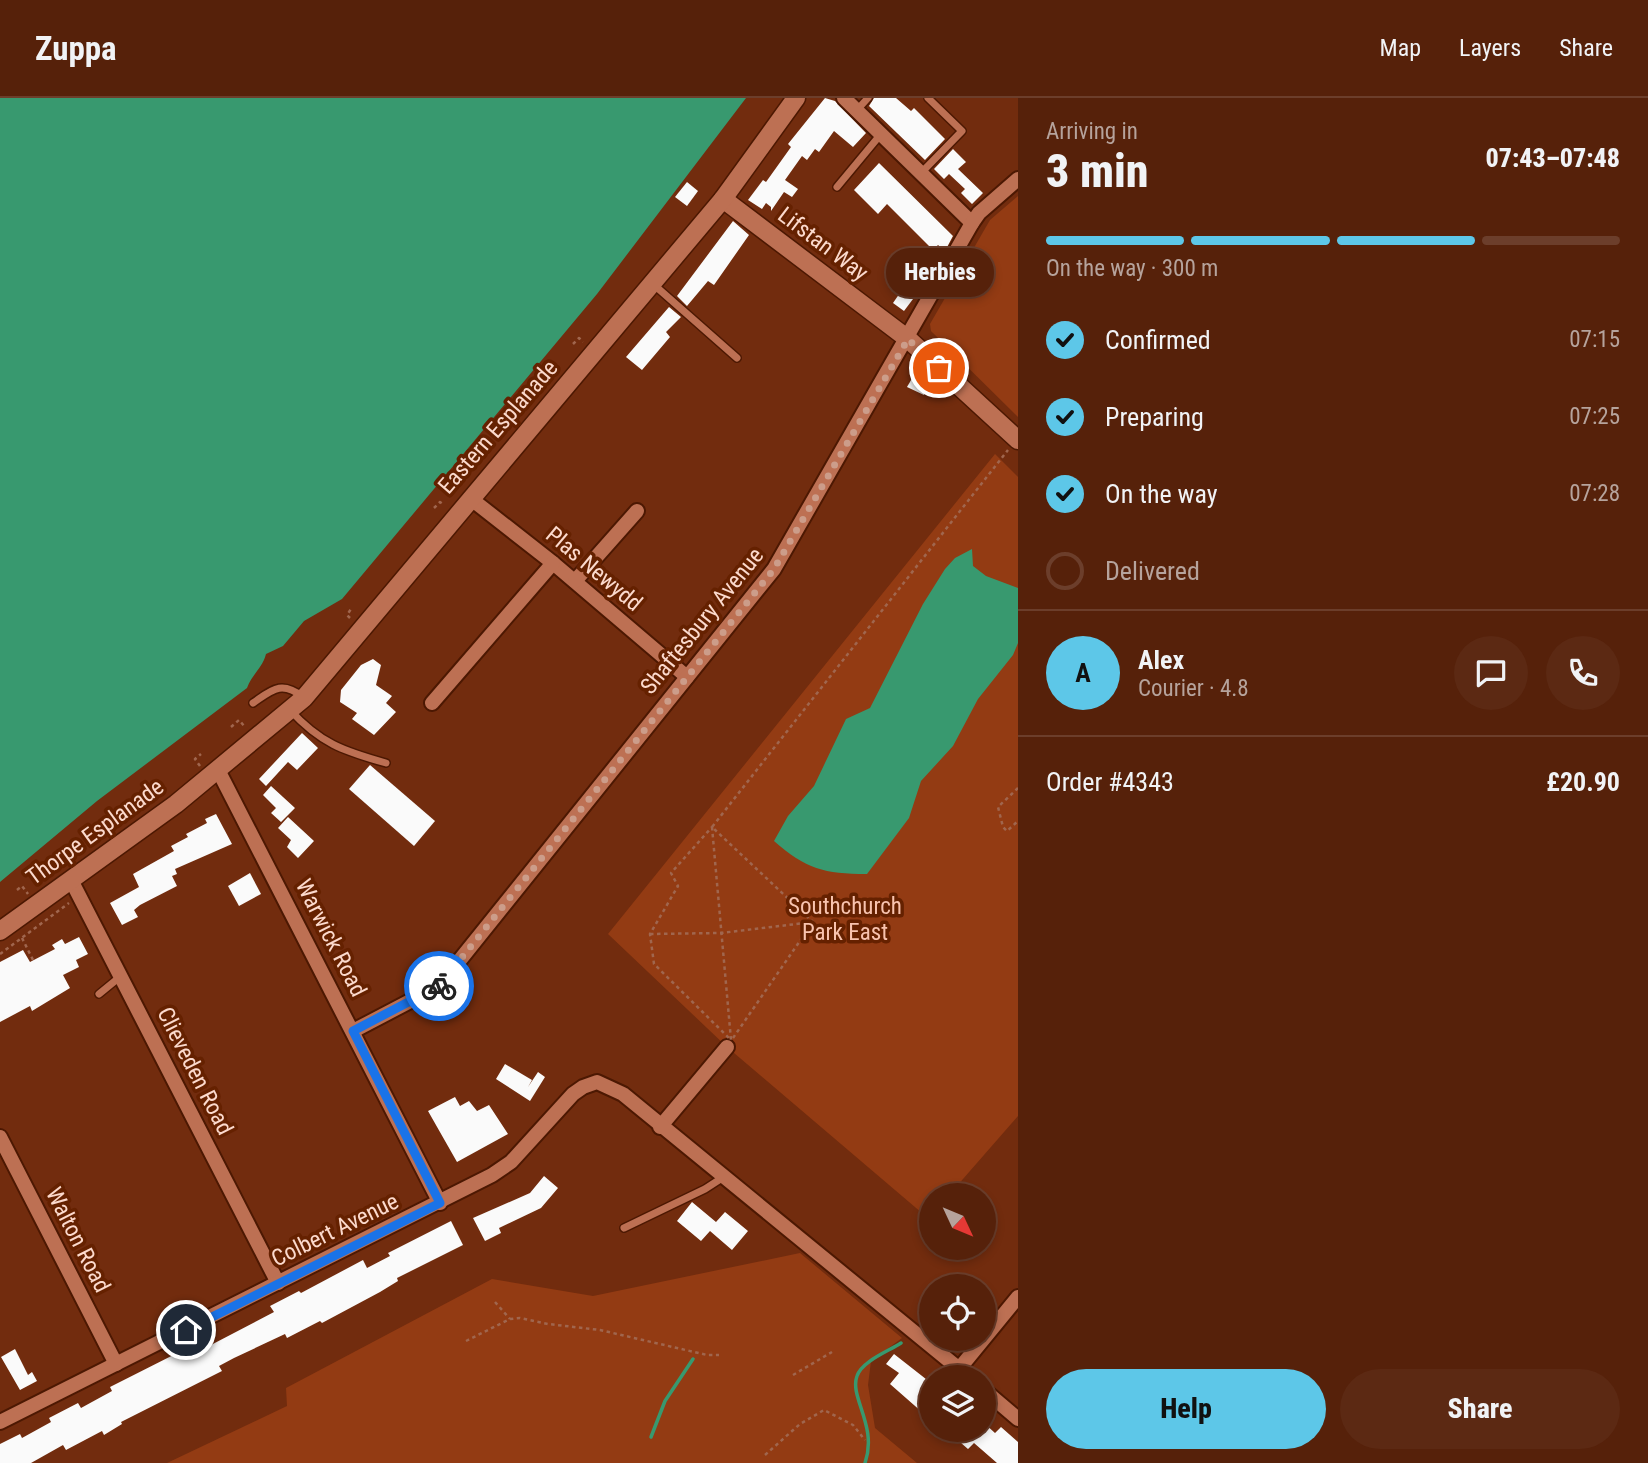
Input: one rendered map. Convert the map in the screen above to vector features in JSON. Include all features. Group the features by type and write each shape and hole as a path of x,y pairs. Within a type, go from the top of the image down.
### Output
{"main road":[{"name":"Eastern Esplanade","path":"213,764 304,698 351,645 470,498 723,199 796,98"},
{"name":"Lifstan Way","path":"723,199 908,339 1017,439"},
{"name":"Thorpe Esplanade","path":"12,930 76,888 176,804 213,764"}],"street":[{"path":"844,98 972,223"},
{"name":"Shaftesbury Avenue","path":"353,1031 439,986 784,555 972,223 979,213 1018,179"},
{"name":"Plas Newydd","path":"470,498 575,581 687,677"},
{"path":"575,581 638,512"},
{"path":"432,703 553,563"},
{"name":"Warwick Road","path":"213,764 440,1203"},
{"name":"Clieveden Road","path":"76,888 278,1283"},
{"path":"660,1127 729,1044"},
{"name":"Colbert Avenue","path":"0,1422 440,1203 505,1167 573,1094 583,1087 597,1083 612,1087 954,1365"},
{"name":"Walton Road","path":"0,1137 116,1364"},
{"path":"970,1365 1018,1297"},
{"path":"996,1400 1018,1419"}],"lane":[{"path":"856,110 869,98"},
{"path":"920,173 962,131 928,98"},
{"path":"837,187 881,134"},
{"path":"653,284 737,358"},
{"path":"253,704 273,689 294,690 304,698"},
{"path":"289,710 323,741 355,755 386,763"},
{"path":"99,994 121,976"},
{"path":"624,1228 722,1178"}],"path":[{"path":"573,344 579,338 583,342"},
{"path":"506,426 510,420 515,424"},
{"path":"729,1044 654,964 650,934 678,886 671,873 712,827 1017,439"},
{"path":"434,508 440,502 444,505"},
{"path":"351,609 346,615 351,621 358,615"},
{"path":"231,727 239,720 247,730"},
{"path":"195,759 201,754"},
{"path":"192,772 213,764"},
{"path":"1018,788 998,807 1003,828 1007,831 1018,821"},
{"path":"712,827 813,922"},
{"path":"712,827 729,1044"},
{"path":"70,853 80,845"},
{"path":"17,890 22,886 30,897"},
{"path":"0,954 12,930 76,888"},
{"path":"650,934 721,933 813,922"},
{"path":"729,1044 813,922"},
{"path":"12,930 33,960"},
{"path":"495,1303 510,1320"},
{"path":"466,1341 520,1318 600,1330 707,1355 719,1355"},
{"path":"793,1375 832,1352"},
{"path":"765,1455 800,1424 824,1410 853,1425 865,1440"}],"green space":[{"path":"1018,196 1018,417 931,331 930,324 990,220"},
{"name":"Southchurch Park East","path":"995,454 1018,477 1018,1116 959,1183 919,1183 919,1210 727,1047 608,934"},
{"path":"800,1253 902,1338 871,1361 868,1385 875,1428 917,1463 167,1463 287,1406 286,1388 492,1279 593,1296"}],"shaded area":[{"path":"0,98 746,98 597,294 342,599 304,621 283,646 266,654 247,688 97,801 0,882"},
{"path":"972,549 973,566 986,576 1018,588 1018,643 1013,655 978,699 953,746 921,781 909,818 867,874 839,873 806,864 774,841 788,816 814,786 846,719 870,708 923,604 945,569 955,558"}],"building":[{"path":"825,98 835,101 866,133 853,147 834,131 819,152 815,149 807,160 802,156 785,180 798,189 792,197 784,192 771,211 771,207 766,203 762,209 748,200 763,180 766,182 791,147 788,144"},
{"path":"874,98 896,98 911,111 914,108 945,139 925,160 869,106"},
{"path":"953,149 966,162 958,169 983,193 972,204 961,193 965,189 949,174 944,179 934,169"},
{"path":"879,163 953,236 945,251 938,245 933,250 887,204 878,214 854,190"},
{"path":"687,182 698,191 687,206 675,197"},
{"path":"733,221 749,235 714,285 708,281 687,306 677,296"},
{"path":"902,290 913,299 904,311 893,303"},
{"path":"669,307 681,317 666,332 670,337 642,370 626,357"},
{"path":"917,370 930,383 924,395 907,387"},
{"path":"373,659 381,665 376,685 392,696 386,703 396,712 374,735 352,719 357,713 340,702 341,690 361,665"},
{"path":"302,733 318,748 297,770 288,762 266,786 259,779"},
{"path":"370,765 435,821 414,846 349,789"},
{"path":"271,786 295,808 281,822 271,813 276,808 263,795"},
{"path":"216,814 232,844 175,869 177,874 172,876 177,886 140,905 134,910 138,917 122,925 110,903 139,887 133,874 174,851 171,846 188,837 186,834 207,823 205,819"},
{"path":"288,817 314,841 298,858 287,847 291,840 278,828"},
{"path":"250,873 261,894 239,906 228,886"},
{"path":"79,937 88,954 76,960 79,967 63,975 70,988 32,1011 30,1006 0,1022 0,962 23,950 30,962 55,949 52,945 62,939 65,944"},
{"path":"505,1064 532,1080 528,1087 538,1072 545,1077 530,1101 496,1079"},
{"path":"455,1097 460,1106 469,1101 477,1111 489,1105 508,1134 457,1162 428,1111"},
{"path":"544,1176 558,1188 541,1208 499,1228 501,1233 485,1241 473,1218 530,1193"},
{"path":"692,1202 716,1222 725,1212 748,1231 732,1250 710,1231 701,1241 677,1221"},
{"path":"451,1221 463,1245 397,1278 398,1281 380,1292 322,1323 320,1321 287,1338 285,1334 234,1358 219,1366 222,1371 121,1422 122,1424 104,1435 102,1431 66,1450 63,1445 31,1463 0,1463 0,1444 20,1434 22,1438 51,1422 49,1418 78,1403 81,1408 112,1391 110,1387 205,1339 209,1346 274,1312 270,1306 363,1260 367,1268 390,1256 388,1253"},
{"path":"15,1349 28,1375 32,1372 37,1381 20,1390 1,1357"},
{"path":"894,1354 919,1374 919,1409 890,1384 899,1373 886,1364"},
{"path":"1001,1427 1018,1442 1018,1463 997,1463 974,1443 968,1449 960,1442 996,1442 996,1432"}],"waterway":[{"path":"865,1463 868,1437 857,1393 857,1376 870,1361 901,1343"},
{"path":"651,1437 665,1401 693,1359"}],"way so far":[{"path":"439,986 774,569 908,339 939,368"}],"place":[{"name":"Herbies","path":"939,368"}],"route":[{"path":"186,1330 440,1203 353,1031 439,986"}]}
